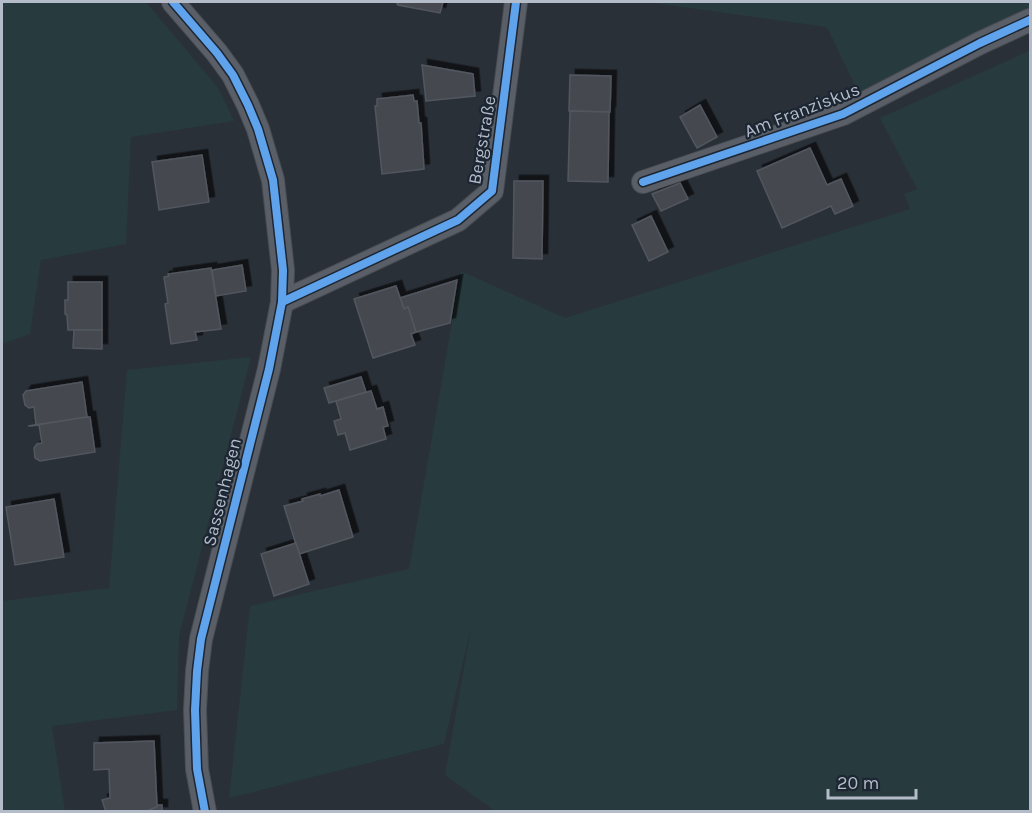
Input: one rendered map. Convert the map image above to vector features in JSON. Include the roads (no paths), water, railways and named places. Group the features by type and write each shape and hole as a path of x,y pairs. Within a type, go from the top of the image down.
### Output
{"street":[{"name":"Sassenhagen","path":"173,2 218,53 233,75 258,129 273,180 283,270 282,302 269,369 201,639 195,710 197,769 205,812"},
{"name":"Bergstraße","path":"282,302 458,220 492,191 516,2"},
{"name":"Am Franziskus","path":"643,182 843,114 980,43 1030,20"}]}
